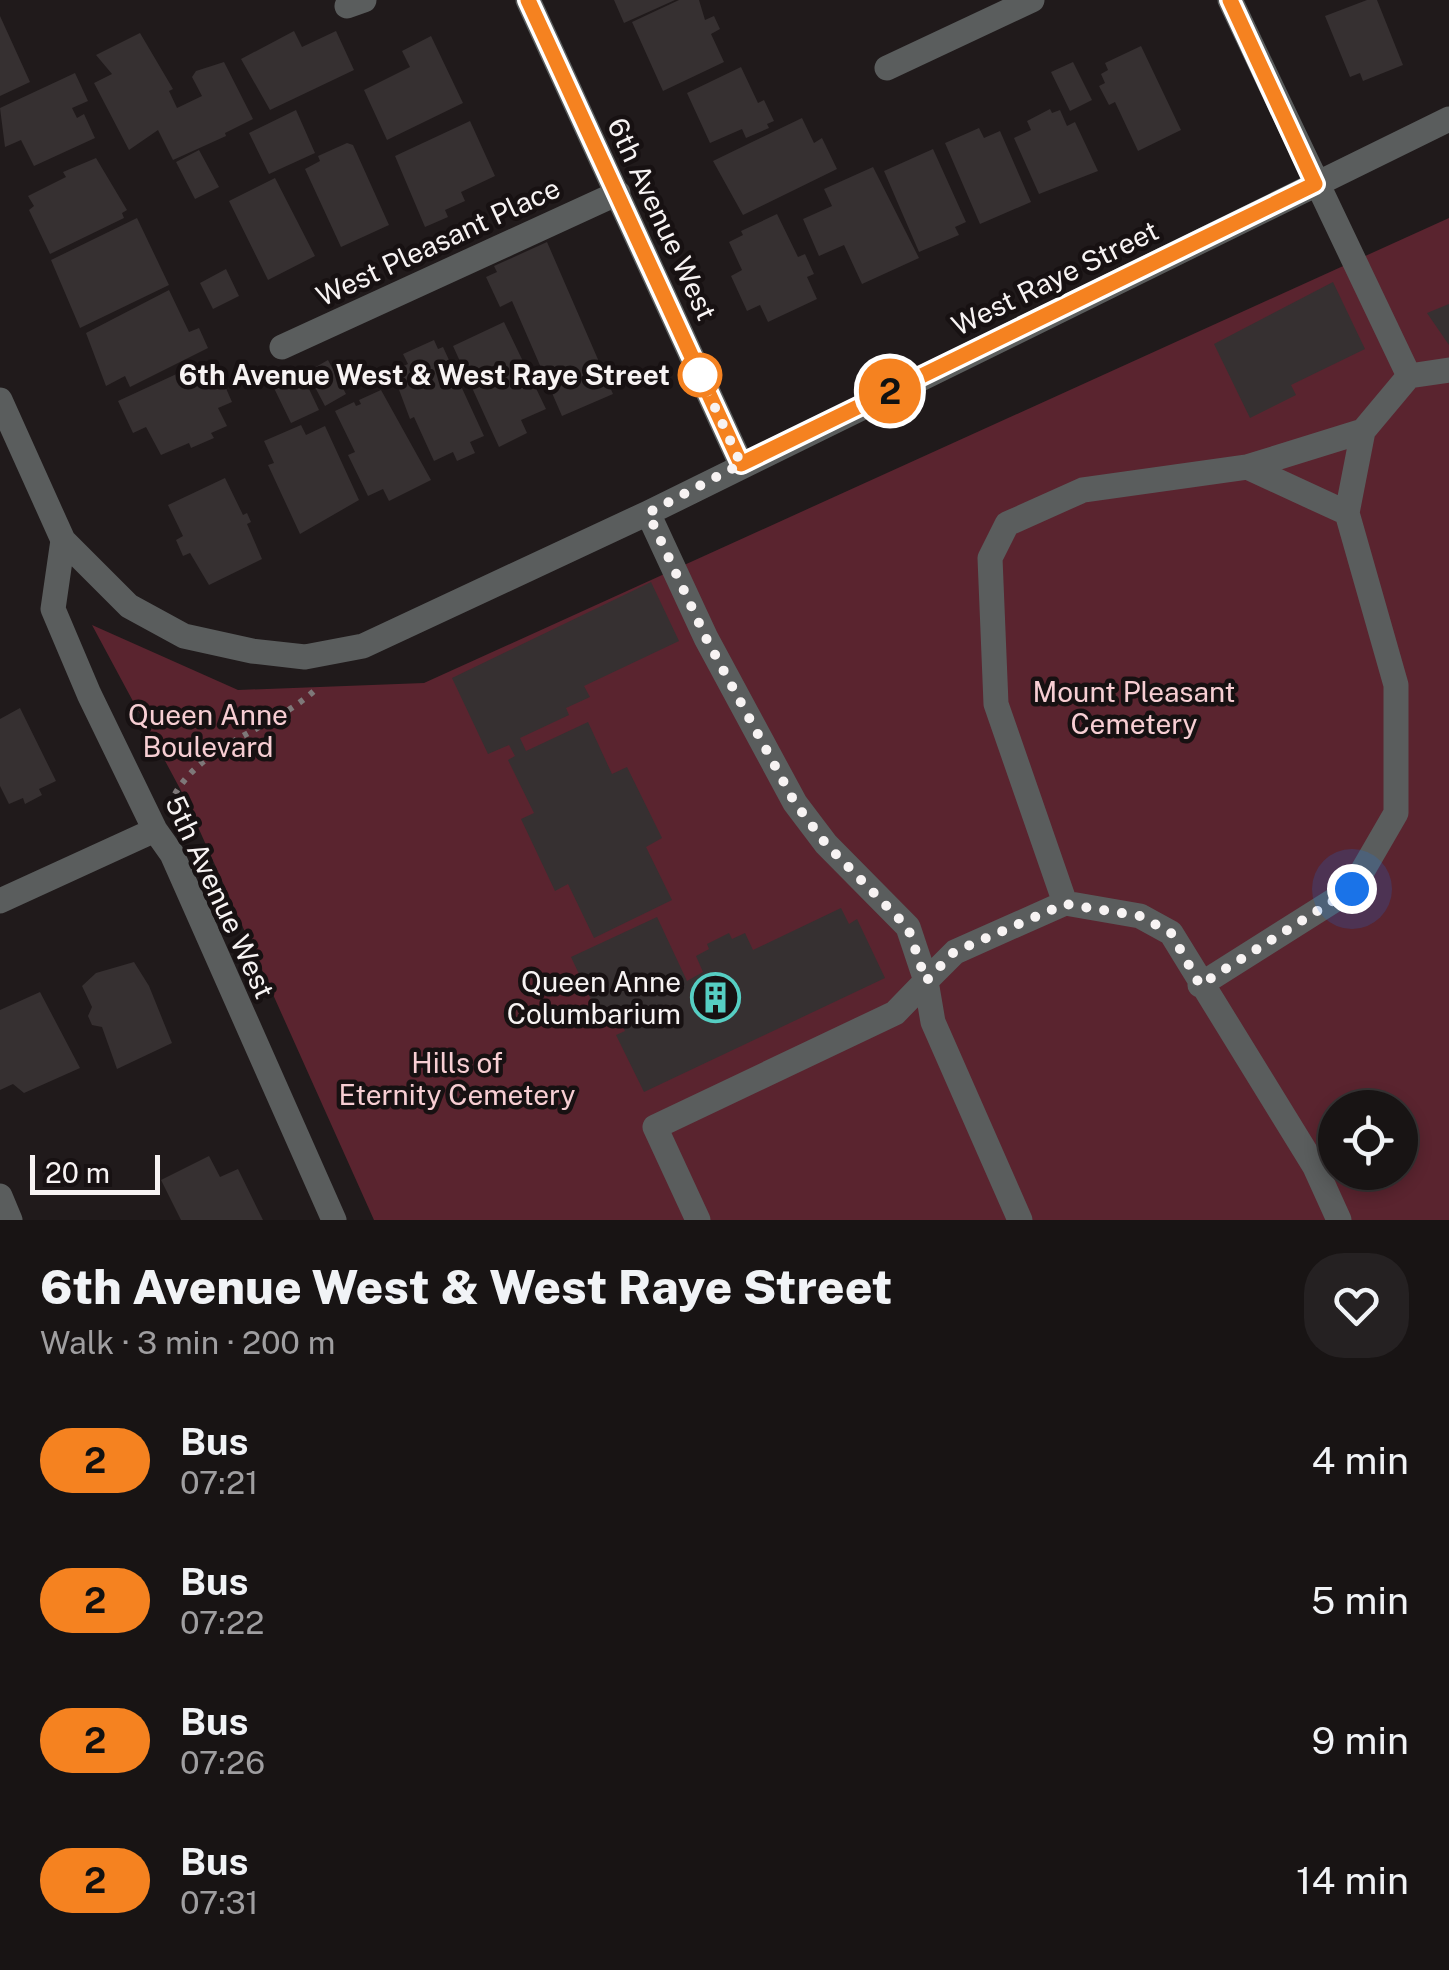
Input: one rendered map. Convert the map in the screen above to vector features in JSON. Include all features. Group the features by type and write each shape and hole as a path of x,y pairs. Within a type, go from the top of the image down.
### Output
{"street":[{"name":"6th Avenue West","path":"528,0 741,464"},
{"path":"887,68 1032,0"},
{"path":"1230,0 1409,376"},
{"name":"West Raye Street","path":"63,540 129,606 184,636 304,657 363,646 648,513 1449,119"},
{"name":"West Pleasant Place","path":"282,347 618,192"},
{"path":"1200,985 1352,889 1396,813 1396,685 1347,513 1363,431 1409,376 1449,370"},
{"path":"0,400 63,540"},
{"path":"1065,904 996,704 990,558 1006,524 1083,490 1247,466 1363,431"},
{"path":"1247,466 1347,513"},
{"path":"648,513 706,638 795,803 826,844 908,928 926,981 934,1022 1020,1220"},
{"name":"5th Avenue West","path":"63,540 53,608 155,830 172,854 334,1220"},
{"path":"0,901 155,830"},
{"path":"698,1220 655,1128 895,1013 954,952 1065,904 1140,916 1171,933 1316,1168 1339,1220"},
{"path":"0,1196 10,1220"}],"path":[{"path":"155,830 189,770 297,706 363,646"}],"green space":[{"name":"Mount Pleasant Cemetery","path":"1449,218 1449,1220 374,1220 185,798 92,625 238,690 424,683"}],"building":[{"path":"614,0 675,0 624,23"},
{"path":"679,0 699,0 705,20 714,16 720,29 711,34 724,62 663,91 632,22"},
{"path":"1377,0 1403,65 1363,81 1360,73 1350,77 1325,16"},
{"path":"0,16 30,82 0,96"},
{"path":"294,31 302,47 336,31 354,70 270,110 241,59"},
{"path":"140,33 173,89 169,91 177,108 202,96 192,77 196,71 224,62 253,119 173,160 158,130 129,150 94,83 112,74 96,55"},
{"path":"431,36 463,103 387,140 364,90 410,67 402,51"},
{"path":"1141,46 1181,130 1138,151 1115,102 1109,105 1099,86 1105,83 1101,74 1108,70 1105,63"},
{"path":"1073,62 1092,100 1070,111 1051,72"},
{"path":"741,67 758,103 764,100 774,121 767,124 769,128 746,138 742,129 710,143 687,93"},
{"path":"75,73 88,101 72,108 77,118 84,114 95,138 34,166 21,140 5,147 0,108"},
{"path":"1050,109 1052,113 1060,110 1067,126 1075,122 1098,171 1039,194 1014,138 1031,130 1027,121"},
{"path":"296,110 315,153 269,174 249,133"},
{"path":"802,118 814,143 822,138 837,169 743,215 713,161"},
{"path":"470,121 495,176 461,192 465,201 445,210 448,217 425,227 395,156"},
{"path":"979,128 984,138 1000,131 1031,202 980,224 945,143"},
{"path":"347,143 353,145 389,225 341,247 305,169 320,161 318,156"},
{"path":"933,149 966,222 955,227 959,235 919,252 884,171"},
{"path":"199,150 219,187 195,199 176,162"},
{"path":"96,158 127,210 122,213 124,218 50,254 29,210 34,206 28,196 66,177 63,172"},
{"path":"873,167 919,258 862,284 844,245 819,256 803,219 832,206 824,189"},
{"path":"275,178 315,256 268,280 229,201"},
{"path":"777,214 798,257 805,254 814,274 807,277 817,299 768,322 760,305 747,311 731,276 742,270 729,242 743,235 741,231"},
{"path":"137,218 169,285 80,328 51,260"},
{"path":"547,242 613,394 562,416 512,301 500,307 486,277 497,272 494,266"},
{"path":"226,269 239,296 213,309 200,283"},
{"path":"1333,282 1365,349 1291,385 1296,395 1250,418 1214,344"},
{"path":"169,290 189,332 199,328 208,348 130,387 125,376 106,386 86,333"},
{"path":"1449,304 1449,345 1427,313"},
{"path":"504,322 546,409 521,420 527,433 499,447 453,346"},
{"path":"434,340 438,349 443,347 484,436 470,442 475,453 457,461 453,452 434,461 414,417 410,419 392,371 408,364 403,354"},
{"path":"328,360 346,394 325,406 307,372"},
{"path":"214,361 232,402 218,408 227,426 211,433 214,438 161,455 146,427 133,433 118,401 196,365 198,368"},
{"path":"301,372 319,410 291,423 273,386"},
{"path":"381,390 431,480 389,501 383,489 368,496 348,455 355,452 335,411 354,402 356,406 361,404 359,400"},
{"path":"301,425 306,435 325,426 359,500 300,534 268,465 274,463 264,441"},
{"path":"225,478 243,515 247,513 251,522 247,524 262,559 209,585 190,553 183,556 176,540 183,536 168,505"},
{"path":"651,582 679,641 584,686 590,697 566,708 569,715 520,738 526,751 588,722 612,774 627,767 662,838 646,847 672,900 594,938 568,884 555,891 521,819 534,813 508,760 515,756 509,745 488,754 452,678"},
{"path":"20,708 56,781 39,789 42,795 25,804 23,798 9,804 0,786 0,719"},
{"name":"Queen Anne Columbarium","path":"841,908 849,924 857,919 885,978 644,1092 616,1035 625,1031 617,1016 602,1023 571,957 657,917 687,981 703,972 696,956 709,949 707,944 729,933 732,939 745,933 753,950"},
{"path":"134,962 149,986 172,1043 117,1069 102,1027 92,1025 88,1016 92,1007 82,986 96,973"},
{"path":"40,992 80,1068 24,1093 13,1084 0,1090 0,1010"},
{"path":"209,1156 220,1177 238,1169 263,1220 181,1220 161,1180"}],"bus line":[{"name":"2","path":"528,0 741,464 1315,184 1230,0"}],"place":[{"name":"6th Avenue West & West Raye Street","path":"700,375"},
{"name":"Queen Anne Columbarium","path":"716,998"}],"route":[{"path":"700,375 741,464 648,513 706,638 795,803 826,844 908,928 926,981 954,952 1065,904 1140,916 1171,933 1200,985 1352,889"}],"park label":[{"name":"Queen Anne Boulevard","path":"208,731"},
{"name":"Hills of Eternity Cemetery","path":"457,1079"}]}
